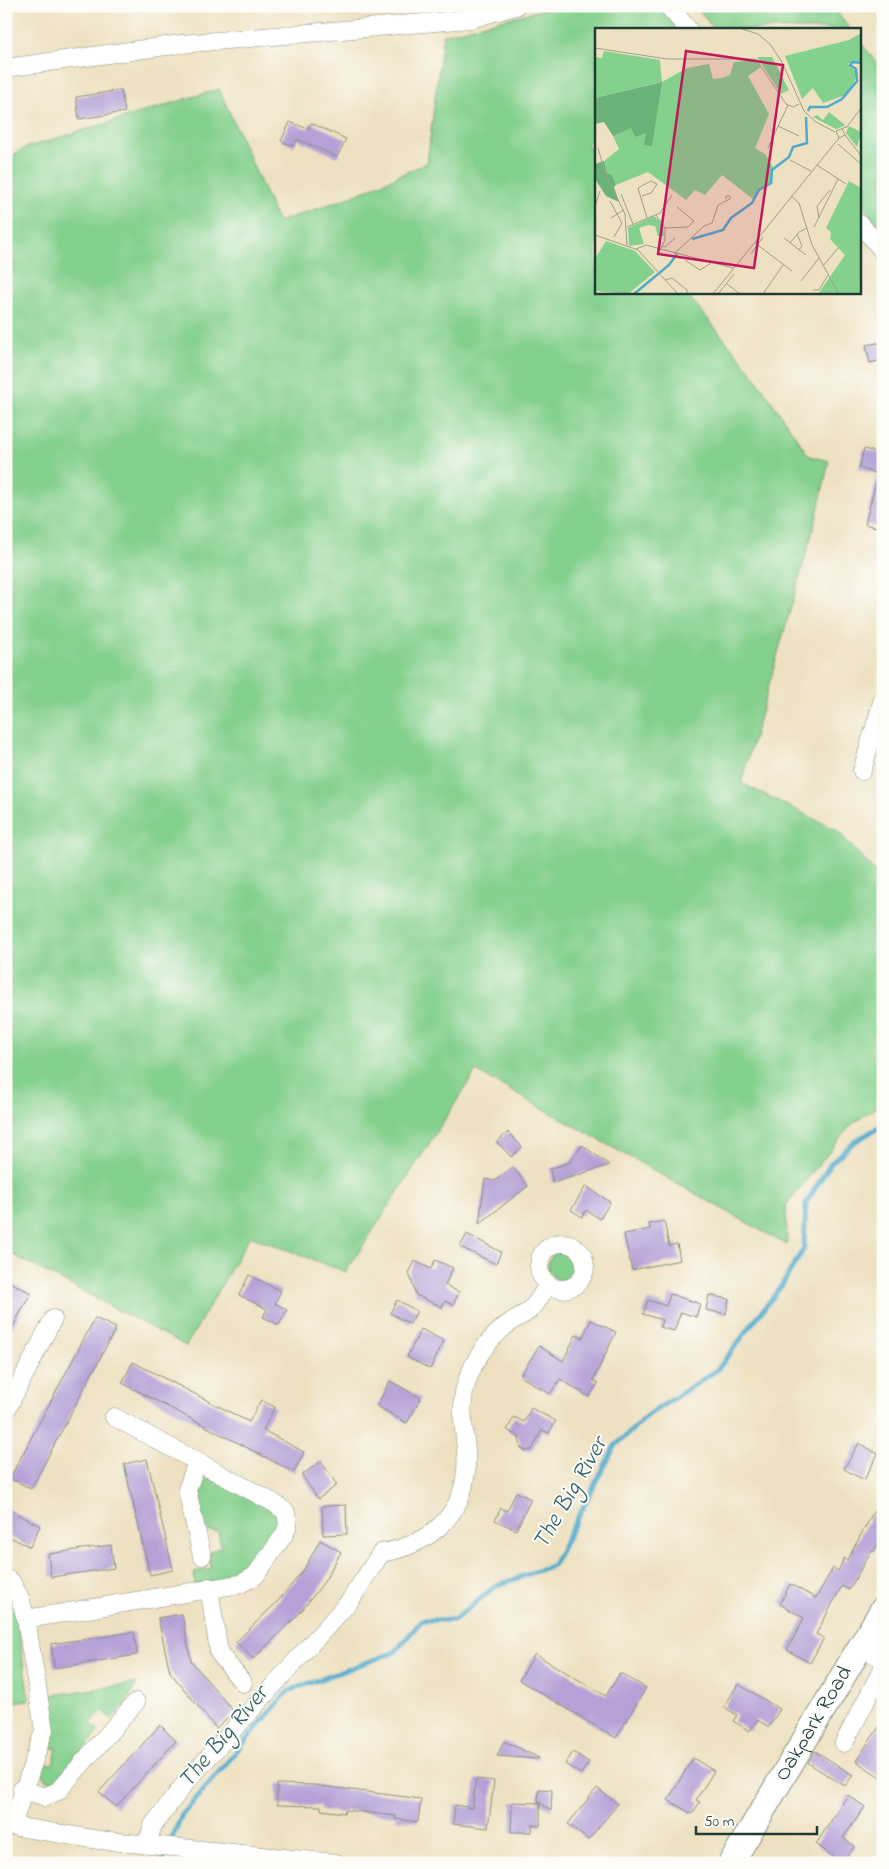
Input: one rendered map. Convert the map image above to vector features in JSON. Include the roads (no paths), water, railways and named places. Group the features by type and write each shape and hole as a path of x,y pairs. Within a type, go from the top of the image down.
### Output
{"main road":[{"name":"Oakpark Road","path":"731,1863 883,1609"}],"street":[{"path":"6,68 181,44 470,19 516,6"},
{"path":"668,6 687,28"},
{"path":"862,226 883,251"},
{"path":"862,772 883,699"},
{"path":"152,1846 153,1825 187,1781 349,1602 381,1553 400,1550 416,1544 432,1535 446,1522 462,1495 467,1470 461,1410 467,1381 482,1349 511,1321 530,1310 548,1284"},
{"path":"6,1411 53,1319"},
{"path":"26,1619 209,1587 240,1584 255,1576 288,1525 286,1512 274,1503 114,1418"},
{"path":"198,1462 187,1490 202,1556"},
{"path":"6,1579 11,1581 20,1598 26,1619 44,1730 9,1825 98,1840 336,1863"},
{"path":"209,1587 219,1653 243,1683"},
{"path":"861,1647 883,1660"},
{"path":"844,1743 883,1668"},
{"path":"22,1789 45,1797 58,1791 136,1702"}],"waterway":[{"name":"The Big River","path":"161,1863 182,1815 288,1691 395,1652 422,1620 454,1620 496,1586 553,1565 615,1446 648,1415 717,1370 782,1285 804,1248 806,1203 831,1163 854,1142 883,1125"}]}
